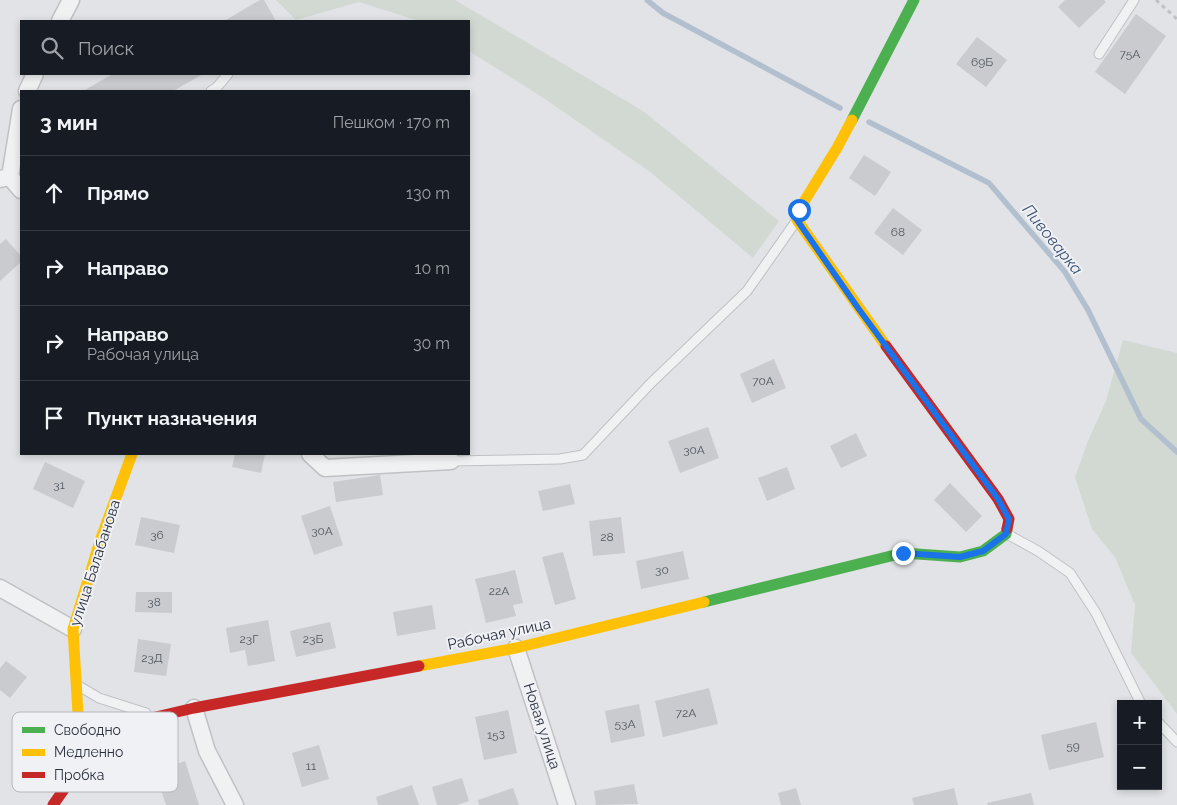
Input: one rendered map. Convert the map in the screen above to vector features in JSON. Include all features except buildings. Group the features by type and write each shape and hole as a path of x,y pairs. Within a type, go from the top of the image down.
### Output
{"street":[{"path":"61,20 72,0"},
{"path":"914,0 837,148 799,210 797,220 858,308 998,499 1009,519 1006,534"},
{"path":"27,90 35,75"},
{"path":"20,115 10,177 20,189"},
{"name":"улица Балабанова","path":"78,712 73,629 100,541 132,455"},
{"path":"311,455 325,468 451,462"},
{"name":"Рабочая улица","path":"176,712 516,648 903,553 960,557 983,551 1006,534"},
{"path":"0,588 73,629"},
{"name":"Новая улица","path":"516,648 567,805"},
{"path":"194,708 207,751 235,805"},
{"name":"Рабочая улица","path":"53,805 62,792"}],"lane":[{"path":"1099,54 1134,0"},
{"path":"212,90 217,87 227,75"},
{"path":"451,462 560,459 583,456 651,383 746,291 797,220"},
{"path":"1006,534 1038,551 1070,573 1096,613 1139,700"},
{"path":"77,685 99,698 141,712"},
{"path":"1162,726 1177,742"}],"path":[{"path":"1156,0 1177,19"}],"shaded area":[{"path":"276,0 455,0 643,111 779,221 753,258 649,171 542,97 470,52 470,20 416,20 359,2 296,20"},
{"path":"1123,340 1177,353 1177,714 1131,653 1135,605 1115,557 1092,529 1075,477 1088,441 1106,401"}],"waterway":[{"name":"Пивоварка","path":"647,0 663,13 840,108"},
{"name":"Пивоварка","path":"869,122 989,183 1065,272 1088,310 1141,419 1177,452"}],"traffic: fast":[{"path":"852,120 914,0"},
{"path":"704,602 903,553 960,557 983,551 1006,534 1007,529"}],"traffic: slow":[{"path":"852,120 799,210 797,220 886,346"},
{"path":"78,712 73,629 100,541 132,455"},
{"path":"419,666 516,648 704,602"}],"traffic: jam":[{"path":"886,346 998,499 1009,519 1007,529"},
{"path":"177,712 419,666"},
{"path":"53,805 62,792"}],"route":[{"path":"799,210 797,220 858,308 998,499 1009,519 1006,534 983,551 960,557 903,553"}]}
